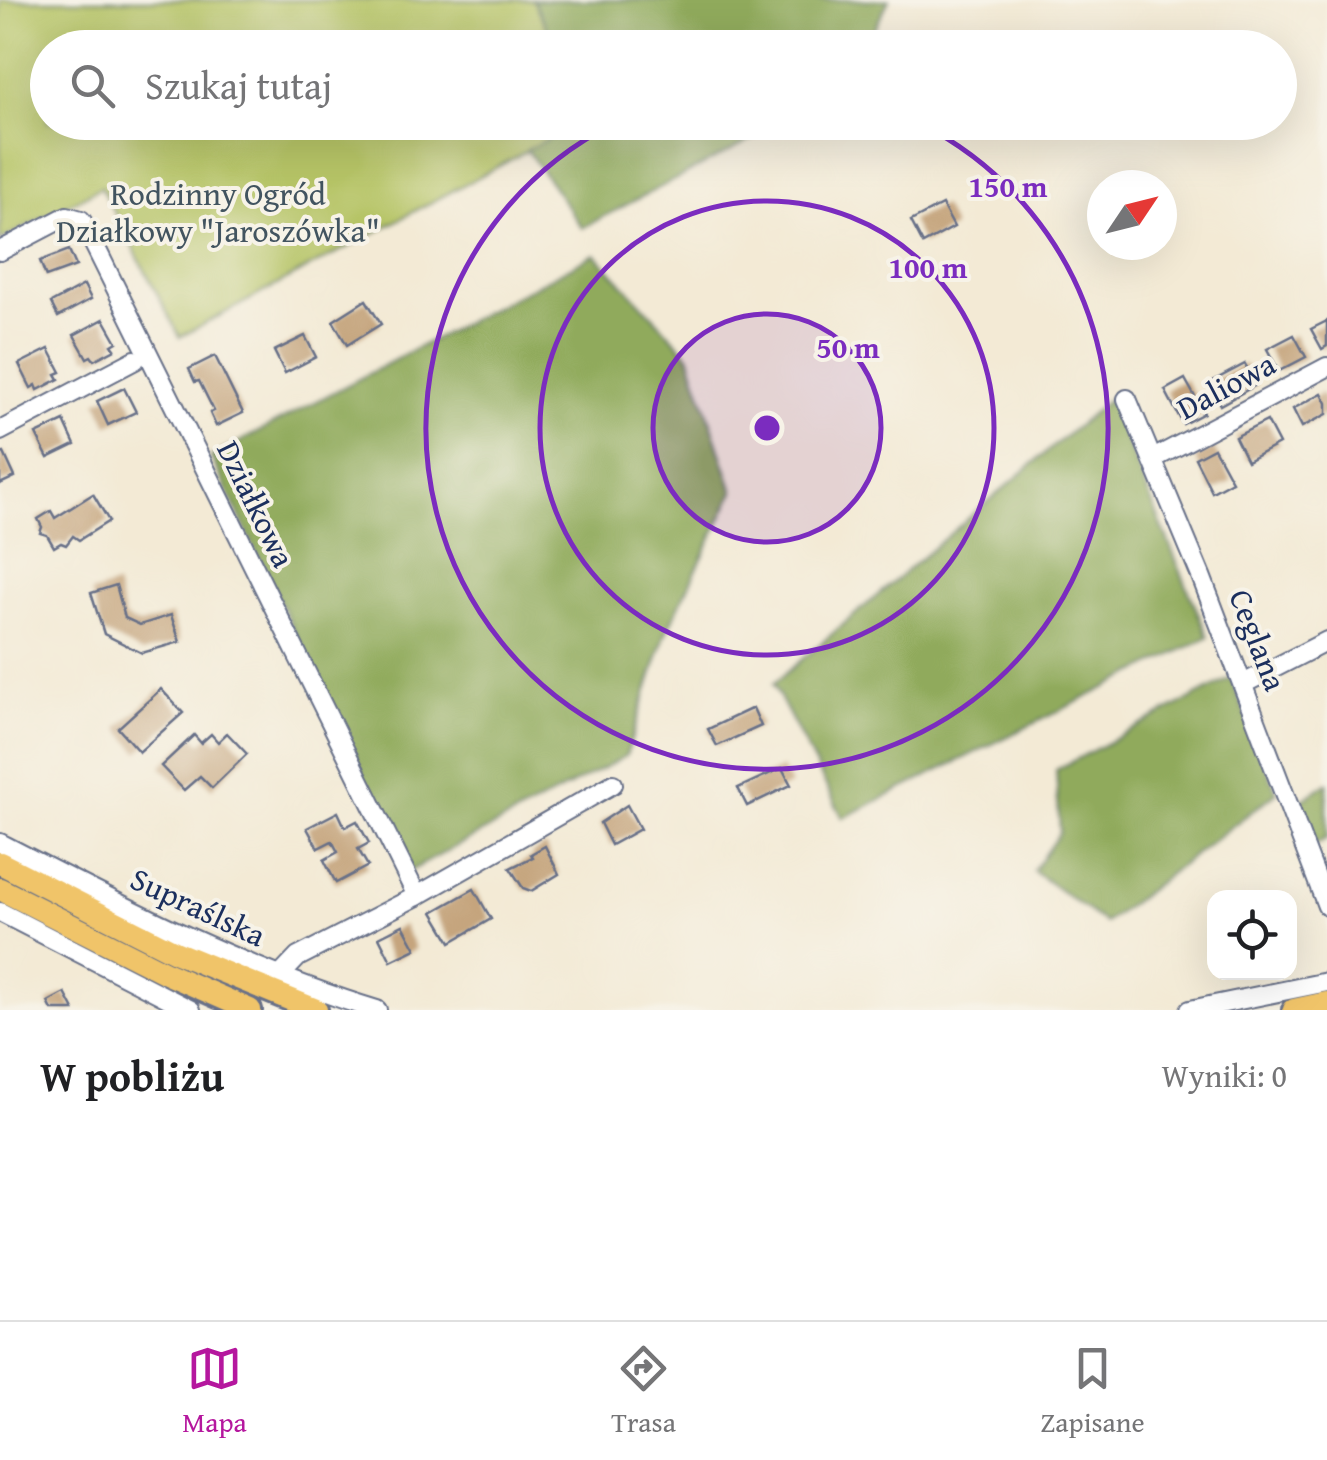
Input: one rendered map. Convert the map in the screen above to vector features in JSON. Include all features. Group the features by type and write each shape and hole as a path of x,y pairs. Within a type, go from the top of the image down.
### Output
{"main road":[{"path":"0,862 177,953 316,1010"},
{"path":"0,889 168,974 250,1010"},
{"path":"1294,1010 1327,1004"}],"street":[{"name":"Działkowa","path":"0,251 67,216 81,220 85,226 417,896"},
{"path":"0,431 136,360"},
{"name":"Daliowa","path":"1153,458 1327,367"},
{"name":"Ceglana","path":"1128,399 1327,906"},
{"path":"1242,684 1327,641"},
{"path":"279,978 298,957 417,896 613,784"},
{"name":"Supraślska","path":"0,843 279,978 377,1010"},
{"path":"0,912 159,1003 191,1010"},
{"path":"1190,1010 1327,982"}],"green space":[{"name":"Rodzinny Ogród Działkowy \"Jaroszówka\"","path":"0,0 533,0 548,30 30,30 30,140 547,140 180,337 101,187 0,241"},
{"path":"533,0 889,0 874,30 548,30"},
{"path":"546,140 751,140 582,228 527,150"},
{"path":"595,254 689,355 734,492 665,635 626,756 408,872 211,457"},
{"path":"1109,399 1208,637 843,818 773,684"},
{"path":"1231,678 1277,792 1105,923 1033,871 1060,832 1056,770"},
{"path":"1327,783 1327,838 1315,845 1298,802"}],"building":[{"path":"942,205 954,227 923,244 911,221"},
{"path":"69,250 76,266 46,277 40,261"},
{"path":"84,285 91,299 58,317 51,303"},
{"path":"366,300 381,324 347,345 333,321"},
{"path":"104,319 117,342 112,345 115,349 94,360 91,356 87,358 74,335"},
{"path":"1327,321 1327,346 1322,349 1311,329"},
{"path":"1294,335 1306,357 1279,371 1267,349"},
{"path":"305,336 316,357 285,373 274,351"},
{"path":"49,349 61,372 56,374 59,379 38,390 36,385 31,388 19,364"},
{"path":"215,356 243,413 216,426 210,413 214,411 189,369"},
{"path":"1245,364 1256,385 1220,405 1209,383"},
{"path":"1185,379 1204,413 1183,424 1165,390"},
{"path":"124,388 136,412 108,425 97,401"},
{"path":"1322,393 1327,414 1302,427 1293,409"},
{"path":"64,421 75,445 48,458 36,434"},
{"path":"1267,421 1279,444 1247,461 1235,437"},
{"path":"1214,448 1232,481 1212,492 1195,458"},
{"path":"4,453 15,477 0,484 0,454"},
{"path":"93,494 109,521 79,540 73,536 66,545 54,547 47,535 40,533 38,519 51,511 55,518"},
{"path":"116,585 125,618 140,625 171,615 180,642 142,653 104,634 91,593"},
{"path":"161,689 183,713 139,752 118,728"},
{"path":"753,708 761,726 717,746 708,729"},
{"path":"227,733 247,754 212,788 200,776 184,790 161,766 194,735 201,743 211,734 218,742"},
{"path":"782,768 791,785 747,806 738,788"},
{"path":"627,805 640,829 611,845 600,823"},
{"path":"338,812 345,827 357,821 369,843 358,849 368,866 336,883 324,860 338,852 332,841 318,848 307,828"},
{"path":"545,846 559,874 531,891 523,888 510,868"},
{"path":"474,889 491,919 451,942 433,912"},
{"path":"403,925 416,949 391,961 379,937"},
{"path":"65,993 74,1010 52,1010 48,1002"}]}
